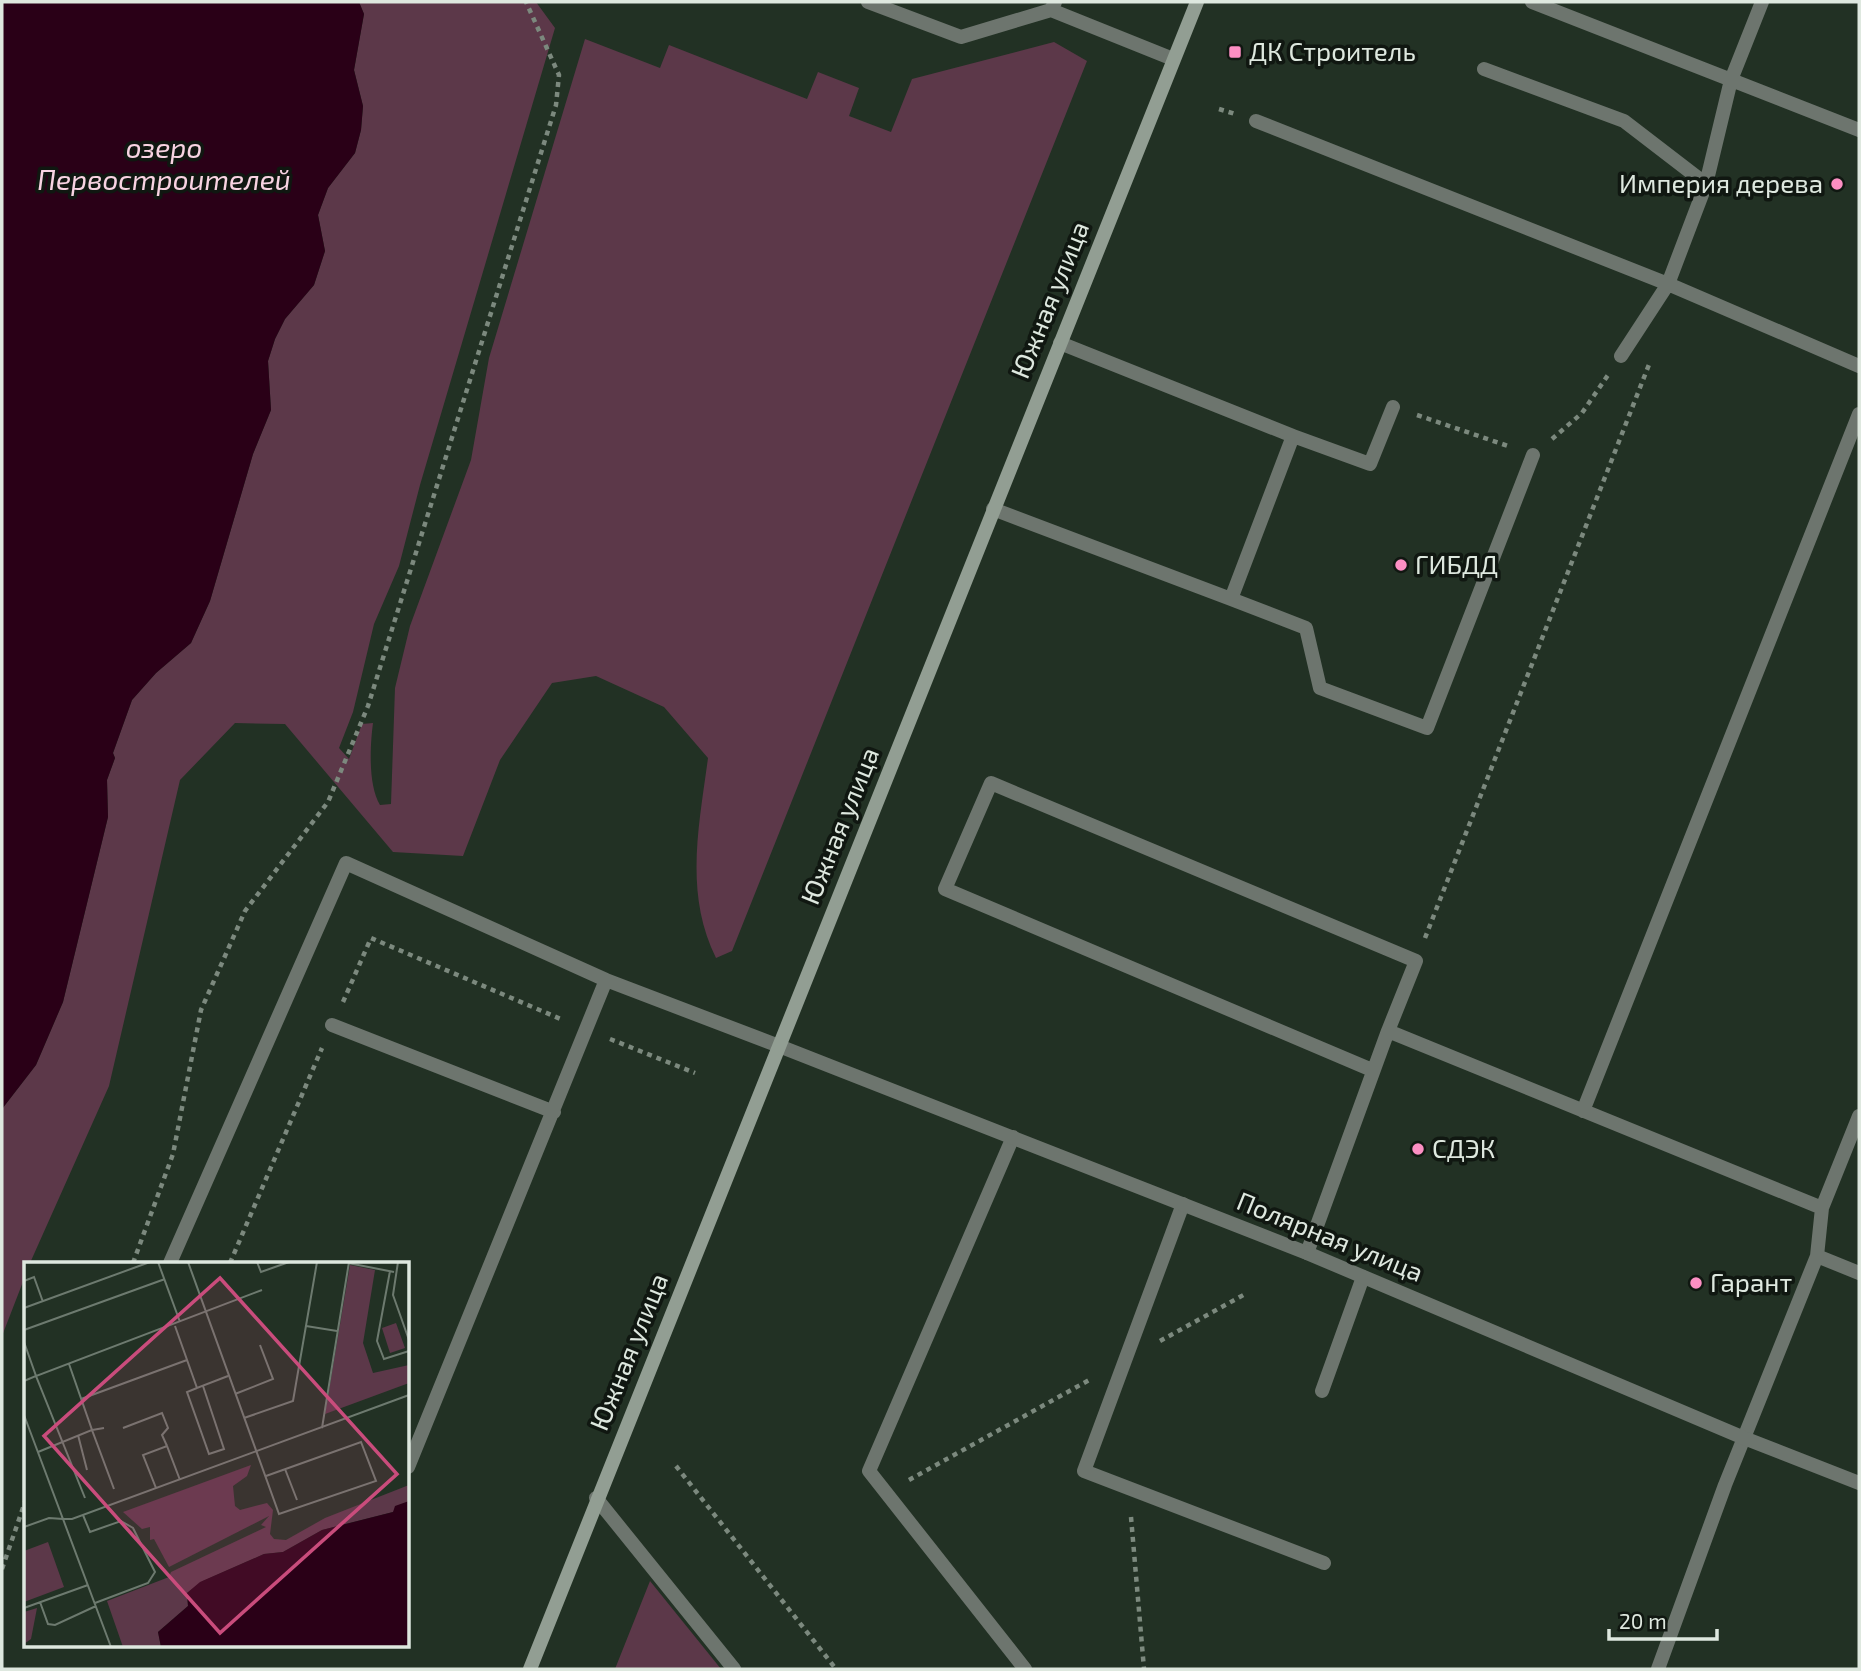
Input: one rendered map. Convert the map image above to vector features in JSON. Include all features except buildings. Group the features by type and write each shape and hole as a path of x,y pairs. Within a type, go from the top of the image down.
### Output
{"main road":[{"name":"Южная улица","path":"530,1669 596,1498 1196,2"}],"street":[{"path":"868,2 961,37 1053,6 1174,59"},
{"path":"1532,2 1859,130"},
{"path":"1621,356 1668,284 1706,184 1731,80 1762,2"},
{"path":"1484,69 1624,121 1706,184"},
{"path":"1256,121 1668,284 1859,366"},
{"path":"1060,343 1370,464 1393,407"},
{"path":"1583,1111 1859,414"},
{"path":"1231,599 1293,436"},
{"path":"993,509 1306,628 1320,688 1427,728 1534,455"},
{"path":"1307,1253 1372,1070 1416,961 991,783 945,889 1372,1070"},
{"name":"Полярная улица","path":"170,1262 346,863 606,980 1307,1253 1744,1438 1859,1483"},
{"path":"410,1462 606,980"},
{"path":"332,1025 554,1112"},
{"path":"1388,1031 1822,1208"},
{"path":"1658,1669 1744,1438 1817,1256 1822,1208 1859,1116"},
{"path":"1013,1137 869,1471 1025,1669"},
{"path":"1183,1204 1084,1471 1324,1563"},
{"path":"1817,1256 1859,1273"},
{"path":"1322,1391 1363,1277"},
{"path":"596,1498 734,1669"}],"path":[{"path":"133,1262 173,1154 201,1010 245,911 328,802 368,706 548,131 556,105 559,75 526,2"},
{"path":"1416,961 1655,349"},
{"path":"1393,407 1534,455 1582,413 1621,356"},
{"path":"886,1492 1247,1293"},
{"path":"676,1466 836,1669"},
{"path":"1129,1488 1143,1669"},
{"path":"2,1569 24,1505"}],"shaded area":[{"path":"359,2 536,2 555,28 420,485 399,566 374,624 353,712 339,748 349,759 362,724 373,723 372,776 380,805 391,804 395,688 410,626 471,460 489,358 585,39 660,68 669,45 807,99 818,72 859,88 849,116 891,132 912,79 1054,42 1087,61 732,951 716,958 700,909 697,884 698,834 708,758 664,707 596,676 552,683 500,760 463,856 393,852 285,724 235,723 180,780 109,1086 30,1262 24,1262 24,1279 2,1336 2,1109 36,1065 63,1002 108,817 107,780 115,758 113,753 132,700 156,673 191,643 210,601 253,454 271,410 268,361 275,339 285,319 314,285 325,251 318,215 328,188 355,153 363,106 354,70 364,14"},
{"path":"650,1581 721,1669 615,1669"}],"water":[{"name":"озеро Первостроителей","path":"2,2 359,2 364,14 354,70 363,106 355,153 328,188 318,215 325,251 314,285 285,319 275,339 268,361 271,410 253,454 210,601 191,643 156,673 132,700 113,753 115,758 107,780 108,817 63,1002 36,1065 2,1109"}],"place":[{"name":"ДК Строитель","path":"1235,52"},
{"name":"Империя дерева","path":"1837,184"},
{"name":"ГИБДД","path":"1401,565"},
{"name":"СДЭК","path":"1418,1149"},
{"name":"Гарант","path":"1696,1283"}]}
